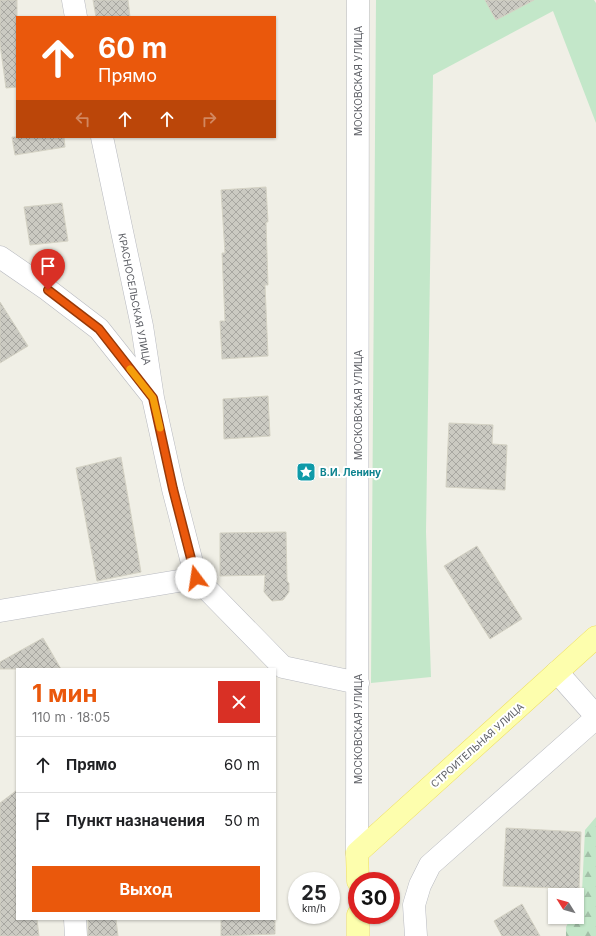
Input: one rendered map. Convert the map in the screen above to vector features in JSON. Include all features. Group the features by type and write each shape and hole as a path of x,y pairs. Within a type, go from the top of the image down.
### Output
{"main road":[{"name":"СТРОИТЕЛЬНАЯ УЛИЦА","path":"357,854 596,637"},
{"name":"МОСКОВСКАЯ УЛИЦА","path":"357,854 358,872"},
{"path":"358,924 358,936"}],"street":[{"path":"72,0 76,16"},
{"name":"МОСКОВСКАЯ УЛИЦА","path":"357,854 358,0"},
{"name":"КРАСНОСЕЛЬСКАЯ УЛИЦА","path":"102,138 142,326 153,398 173,489 196,578"},
{"path":"0,257 48,290 99,329 153,398"},
{"path":"0,612 196,578 283,667 358,684"},
{"path":"416,936 414,905 420,885 430,865 596,717 557,672"},
{"path":"75,920 76,936"}],"green space":[{"path":"376,0 594,0 596,3 596,123 553,11 433,75 426,532 431,677 371,683"},
{"path":"596,817 596,936 566,936 568,924 584,924 584,888 582,888 585,830"}],"building":[{"path":"0,0 17,0 16,87 6,88 0,44"},
{"path":"93,0 128,0 130,16 96,16"},
{"path":"485,0 534,0 496,20"},
{"path":"12,137 64,138 65,147 15,155"},
{"path":"266,187 268,222 266,222 268,285 265,285 268,356 222,359 220,321 225,321 222,253 225,253 221,190"},
{"path":"62,203 68,241 30,245 24,207"},
{"path":"0,302 28,346 0,363"},
{"path":"268,396 270,436 224,439 223,399"},
{"path":"449,423 493,425 492,444 507,445 505,490 446,487"},
{"path":"121,457 141,572 97,581 76,468"},
{"path":"286,532 287,581 289,583 289,592 283,600 272,601 264,592 265,575 220,576 220,533"},
{"path":"477,546 522,619 490,639 444,566"},
{"path":"43,638 60,668 0,669 0,662"},
{"path":"16,791 16,920 37,920 39,936 0,936 0,803"},
{"path":"506,828 581,832 579,888 503,886"},
{"path":"522,904 540,936 502,936 494,921"},
{"path":"88,920 116,920 118,936 88,936"},
{"path":"221,920 275,920 275,934 221,936"}],"slow traffic":[{"path":"130,369 153,398 160,428"}],"place":[{"name":"В.И. Ленину","path":"306,472"}],"route":[{"path":"48,290 99,329 153,398 173,489 196,578"}]}
